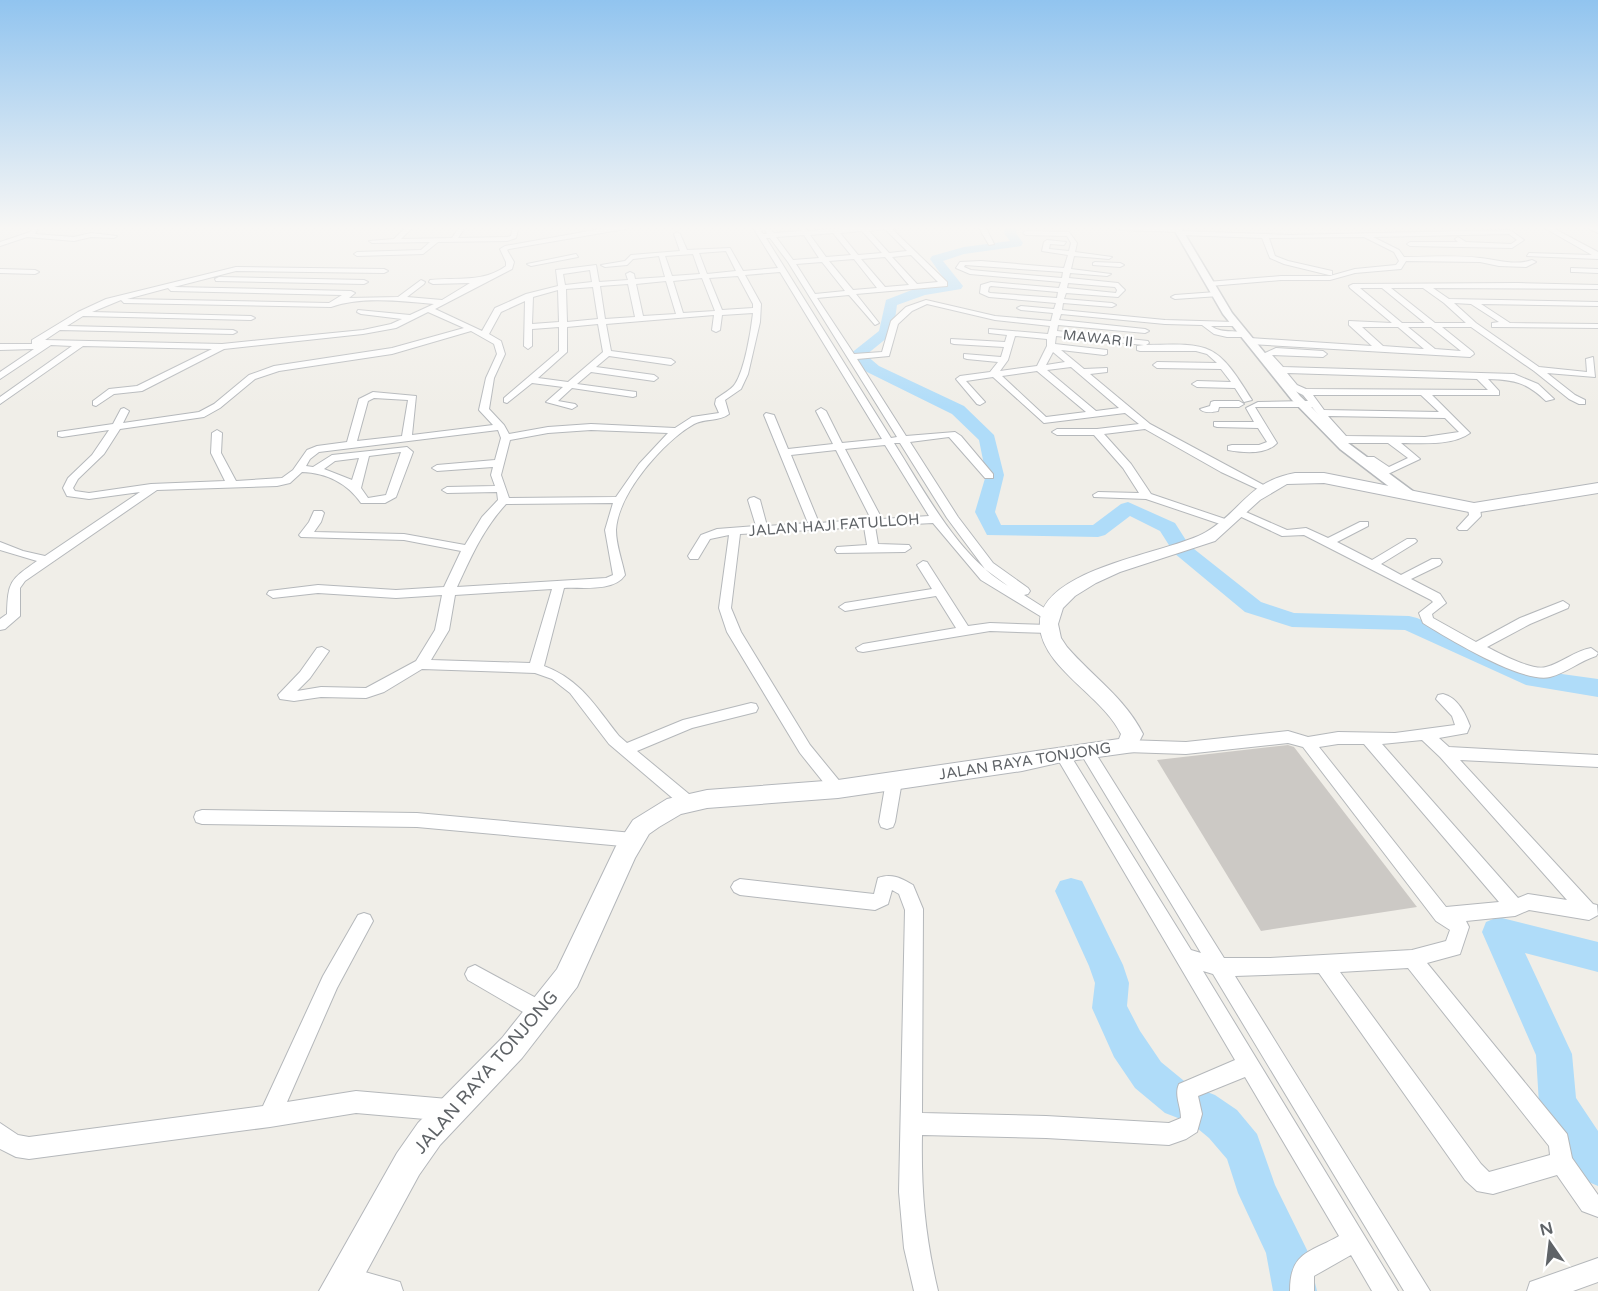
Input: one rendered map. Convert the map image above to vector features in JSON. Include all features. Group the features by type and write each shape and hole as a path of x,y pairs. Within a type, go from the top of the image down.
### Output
{"main road":[{"path":"1051,618 1065,596 1088,580 1119,566 1208,538 1264,488 1284,478 1305,476 1474,508 1598,488"},
{"name":"JALAN RAYA TONJONG","path":"341,1285 408,1164 429,1134 512,1048 567,978 633,840 651,820 689,802 833,790 1022,764 1062,754 1126,746 1132,734 1128,720 1118,706 1067,660 1057,648 1051,618"}],"street":[{"path":"46,345 35,342 81,314 109,301 163,286"},
{"path":"96,403 112,391 139,389 217,347 291,286"},
{"path":"400,299 416,286"},
{"path":"0,353 5,347 80,344 217,347 363,332 393,326 472,286"},
{"path":"484,335 495,312 529,296 571,286"},
{"path":"596,286 607,353"},
{"path":"633,286 639,318"},
{"path":"671,286 680,315"},
{"path":"709,286 719,312 716,330"},
{"path":"273,594 318,589 383,594 449,591 608,582 617,578 619,575 610,533 615,506 649,458 678,431 694,420 724,414 720,404 721,399 738,387 744,374 756,322 756,301 748,286"},
{"path":"802,286 793,287 936,519 985,577 1051,618"},
{"path":"805,286 855,356 953,518 989,566 1051,618"},
{"path":"846,286 875,323"},
{"path":"880,286 883,290"},
{"path":"813,296 922,286"},
{"path":"985,286 984,293 989,295 1112,305"},
{"path":"1040,369 1062,300 1063,286"},
{"path":"1070,286 1118,295 1121,290 1119,286"},
{"path":"1211,286 1235,324 1301,404 1344,446 1409,495"},
{"path":"1260,286 1263,289"},
{"path":"1364,286 1353,287 1430,353"},
{"path":"1203,322 1209,331 1216,334 1247,338 1382,350 1470,353 1385,286"},
{"path":"1426,286 1447,301 1473,325 1582,402"},
{"path":"1482,286 1510,302"},
{"path":"1520,286 1544,303"},
{"path":"1551,286 1580,304"},
{"path":"1560,286 1598,287"},
{"path":"507,400 563,352 562,287"},
{"path":"1588,287 1598,293"},
{"path":"109,301 331,305 351,293 152,289"},
{"path":"134,345 214,290"},
{"path":"1175,297 1216,294"},
{"path":"528,346 529,296"},
{"path":"341,300 400,299 444,302"},
{"path":"1447,301 1598,304"},
{"path":"835,355 886,354 894,323 909,309 926,302 1053,332 1104,352"},
{"path":"1473,302 1507,322 1505,325"},
{"path":"1021,308 1164,322 1235,324"},
{"path":"427,309 472,328 498,343 501,354 489,378 483,410 504,433"},
{"path":"529,327 756,310"},
{"path":"361,312 412,317"},
{"path":"81,314 251,318"},
{"path":"811,315 824,314"},
{"path":"1379,314 1397,325"},
{"path":"1382,350 1353,323 1473,325"},
{"path":"1495,325 1598,326"},
{"path":"58,328 233,332"},
{"path":"62,434 207,413 244,380 275,369 393,351 472,328"},
{"path":"992,331 1012,333 1144,331"},
{"path":"1053,332 1071,364 1125,410 1147,426 1225,470 1264,488"},
{"name":"MAWAR II","path":"1053,332 1142,346 1204,349 1215,356 1222,366"},
{"path":"994,373 1004,360 1012,333"},
{"path":"954,340 1007,345"},
{"path":"0,401 80,344"},
{"path":"0,376 46,345"},
{"path":"1323,354 1268,352 1294,387 1306,392 1496,393 1479,375"},
{"path":"572,406 551,402 607,353 670,362"},
{"path":"1306,353 1326,370"},
{"path":"967,356 1004,360"},
{"path":"1590,359 1592,375 1598,384"},
{"path":"980,402 960,379 1071,364"},
{"path":"1157,365 1222,366 1238,385 1272,443 1270,446 1232,448"},
{"path":"589,369 654,378"},
{"path":"1040,369 1092,413"},
{"path":"1537,369 1592,375"},
{"path":"1082,372 1104,370"},
{"path":"1280,370 1517,377 1535,386 1549,399"},
{"path":"1377,372 1398,392"},
{"path":"994,373 1044,420 1125,410"},
{"path":"531,380 633,394"},
{"path":"1197,384 1238,385"},
{"path":"1306,392 1343,439 1385,470 1391,470 1415,459 1389,439"},
{"path":"1343,439 1436,439 1465,433 1423,392"},
{"path":"351,445 364,399 373,395 413,398 406,439"},
{"path":"1205,409 1215,409 1214,404 1314,404"},
{"path":"124,411 117,426 91,463 73,478 69,491 76,496 154,487 281,482 293,478 314,450 406,439 574,428 645,428 678,431"},
{"path":"821,411 873,523 873,548"},
{"path":"1321,413 1448,415"},
{"path":"769,415 815,527"},
{"path":"1217,424 1261,425"},
{"path":"1057,432 1097,432 1147,426"},
{"path":"1097,432 1127,466 1147,496"},
{"path":"217,433 216,453 232,484"},
{"path":"502,495 496,475 504,433"},
{"path":"784,453 940,434 955,436 988,476"},
{"path":"299,470 317,469 344,480 365,501 389,499 408,452 404,450 332,458 317,469"},
{"path":"355,489 366,454"},
{"path":"437,468 498,463"},
{"path":"0,626 13,616 14,588 17,583 154,487"},
{"path":"447,490 619,500"},
{"path":"421,664 441,630 449,591 468,549 502,495"},
{"path":"1098,495 1147,496 1233,517 1286,534 1304,530 1440,600 1440,603 1425,613 1428,620 1509,662 1543,673 1591,653"},
{"path":"754,500 763,530"},
{"path":"1463,528 1475,516 1474,508"},
{"path":"318,513 317,519 305,535 404,537 468,549"},
{"name":"JALAN HAJI FATULLOH","path":"833,790 805,749 734,632 724,608 735,531 936,519"},
{"path":"1329,542 1364,524"},
{"path":"694,556 708,534 735,531"},
{"path":"1373,564 1411,541"},
{"path":"2,547 20,554 48,560"},
{"path":"841,550 905,548"},
{"path":"1402,579 1436,562"},
{"path":"923,565 964,630"},
{"path":"536,668 559,585"},
{"path":"845,607 940,592"},
{"path":"1477,646 1525,621 1563,605"},
{"path":"863,648 964,630 1008,626 1051,618"},
{"path":"322,651 305,675 285,694 296,696 319,692 365,693 382,687 407,669 421,664 536,668 557,676 575,690 595,717 625,750 689,802"},
{"path":"1126,746 1186,748 1288,737 1308,743 1338,738 1368,740 1426,736 1462,729 1458,713 1443,699"},
{"path":"625,750 688,724 751,708"},
{"path":"1426,736 1445,753 1593,911"},
{"path":"1368,740 1515,908"},
{"path":"1183,957 1220,967 1324,964 1412,959 1453,948 1460,927 1442,915 1308,743"},
{"path":"1086,750 1418,1291"},
{"path":"1445,753 1598,761"},
{"path":"1062,754 1386,1291"},
{"path":"887,822 894,781"},
{"path":"202,817 417,820 633,840"},
{"path":"740,887 875,902 882,899 884,883 895,883 906,889 914,909 913,1124 910,1192 916,1248 926,1291"},
{"path":"1442,915 1515,908 1528,902 1593,911"},
{"path":"270,1116 330,982 364,921"},
{"path":"1412,959 1559,1142 1562,1162 1594,1204"},
{"path":"1324,964 1473,1172 1485,1183 1493,1183 1562,1162"},
{"path":"475,974 542,1012"},
{"path":"913,1124 1046,1127 1169,1134 1190,1126 1193,1116 1186,1091 1248,1065"},
{"path":"0,1134 8,1143 17,1147 29,1148 270,1116 356,1102 450,1111"},
{"path":"1302,1291 1302,1273 1305,1268 1355,1240"},
{"path":"1539,1291 1598,1270"},
{"path":"341,1285 391,1291"}],"building":[{"path":"1288,745 1294,747 1417,907 1261,931 1157,760"}],"waterway":[{"path":"954,286 922,291 891,303 886,333 858,354 863,362 873,369 958,410 988,439 995,475 985,512 994,531 1098,531 1128,508 1168,527 1181,549 1253,607 1292,620 1409,623 1535,679 1598,688"},
{"path":"1071,891 1106,965 1112,983 1109,1008 1127,1044 1148,1075 1178,1100 1202,1108 1223,1124 1243,1148 1258,1193 1286,1250 1295,1291"},
{"path":"1598,957 1498,932 1554,1054 1558,1104 1598,1166"}]}
